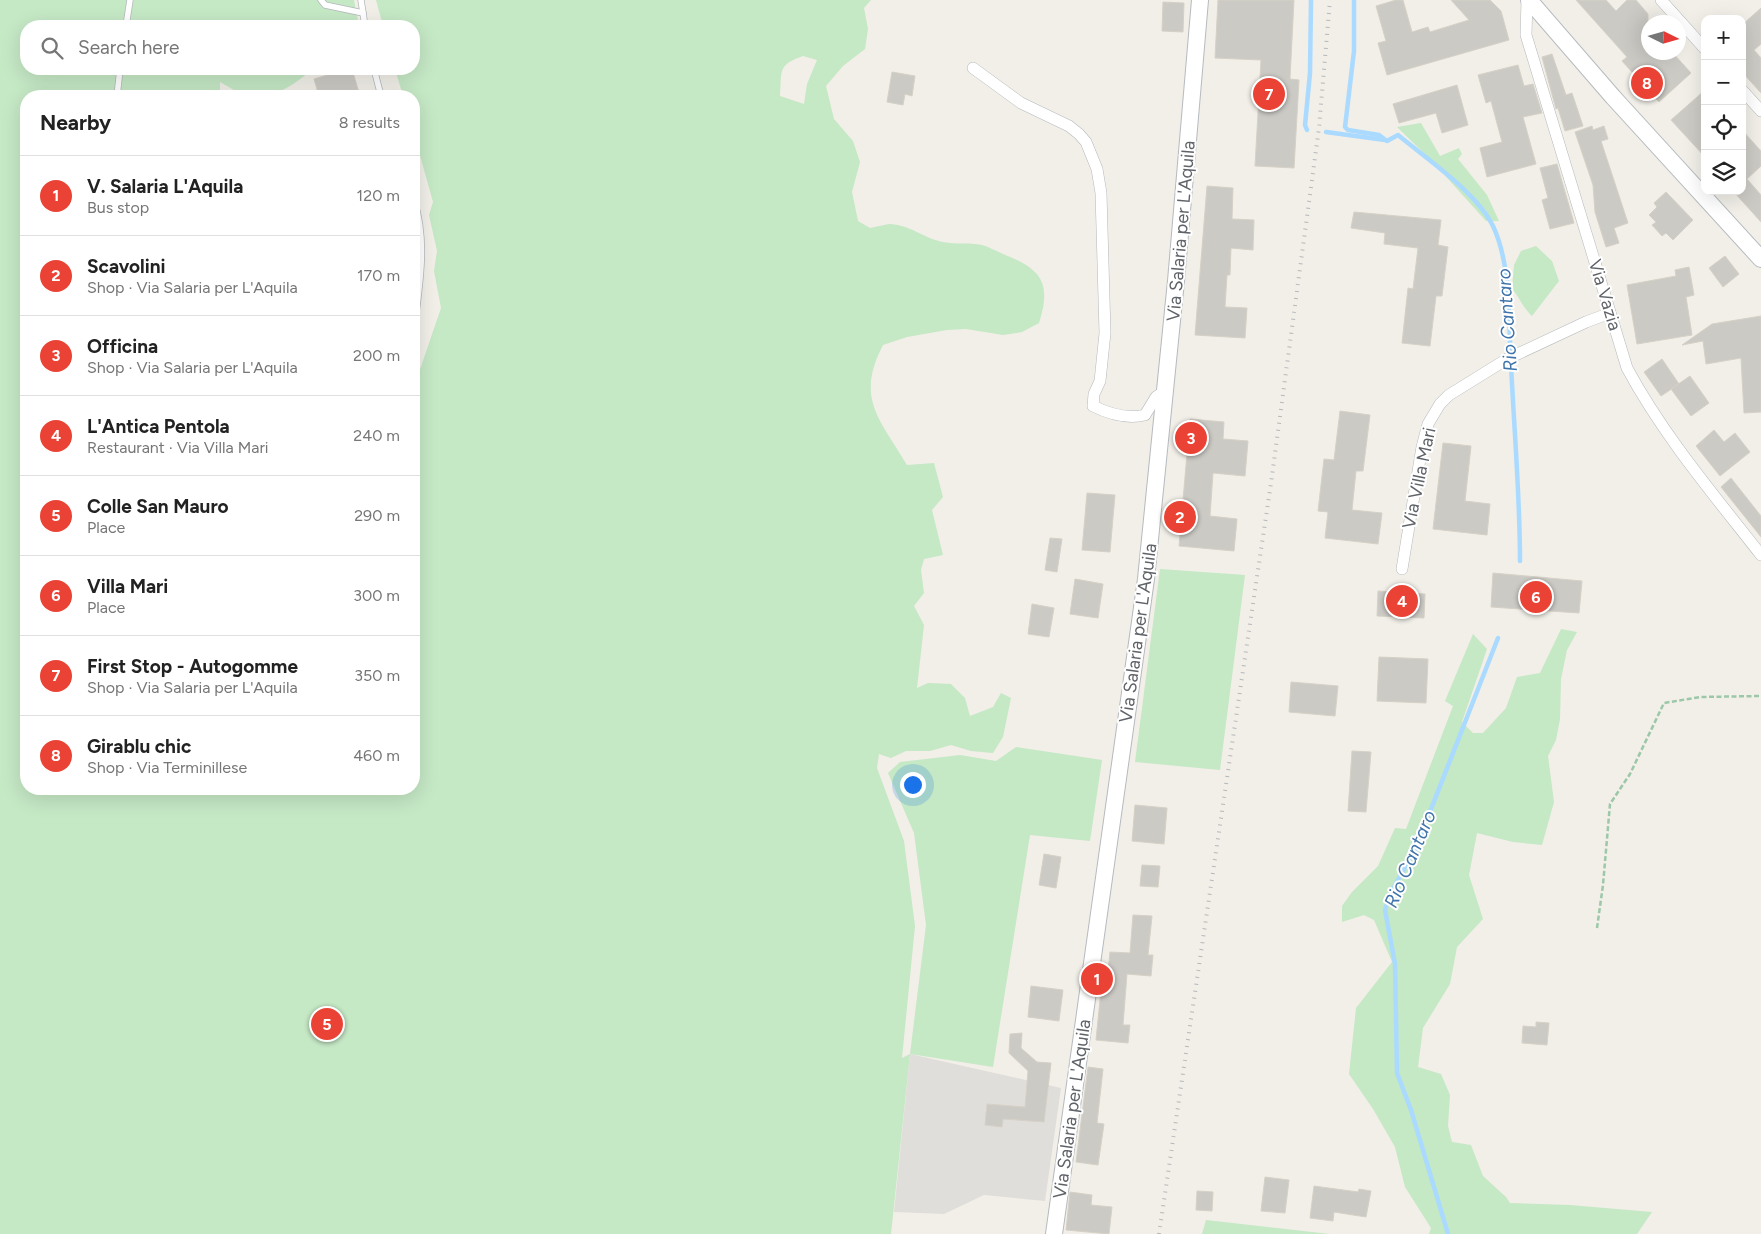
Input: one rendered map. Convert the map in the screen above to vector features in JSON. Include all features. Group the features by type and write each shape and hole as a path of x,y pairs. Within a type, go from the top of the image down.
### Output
{"main road":[{"name":"Via Salaria per L'Aquila","path":"1054,1234 1146,579 1166,390 1200,0"},
{"path":"1528,0 1613,97 1761,259"}],"street":[{"name":"Via Vazia","path":"1528,0 1526,35 1627,368 1639,391 1709,489 1761,555"},
{"path":"1661,0 1701,45"},
{"path":"973,68 1021,103 1069,126 1079,134 1086,142 1097,169 1101,193 1105,333 1100,381 1094,394 1093,406 1105,412 1137,417 1145,415 1156,397 1166,390"},
{"path":"1746,94 1761,111"},
{"name":"Via Villa Mari","path":"1402,569 1422,447 1428,424 1440,404 1449,395 1507,359 1610,313"}],"lane":[{"path":"127,20 130,0"},
{"path":"321,0 325,5 363,13"},
{"path":"361,0 364,20"},
{"path":"117,90 119,75"},
{"path":"376,75 379,90"},
{"path":"420,236 422,261 420,278"}],"path":[{"path":"1597,928 1610,804 1630,774 1664,703 1700,697 1761,696"}],"shaded area":[{"path":"910,1054 1061,1088 1045,1201 984,1195 944,1214 894,1212"}],"green space":[{"path":"0,0 354,0 358,20 20,20 20,75 305,75 284,90 234,90 220,82 220,90 20,90 20,795 420,795 420,369 441,308 434,271 437,251 429,215 433,202 420,155 420,90 401,90 397,75 420,75 420,20 381,20 376,0 871,0 864,8 868,29 865,49 843,66 826,86 834,119 853,141 860,162 852,192 858,221 870,228 889,224 903,226 943,242 977,244 987,247 1026,265 1035,272 1043,287 1044,297 1039,323 1022,332 1003,335 966,329 947,330 907,337 883,345 871,380 871,395 874,408 907,465 934,463 943,497 932,510 943,555 924,559 921,570 924,593 914,606 924,625 917,688 928,683 951,684 965,698 970,716 993,707 1001,693 1011,698 1003,737 993,753 971,751 951,745 930,751 906,751 891,758 879,754 877,768 904,841 915,926 902,1058 910,1054 891,1234 0,1234","holes":["803,56 817,60 807,84 804,104 780,96 782,70 789,63"]},
{"path":"1421,123 1440,156 1459,148 1462,154 1458,159 1487,195 1499,221 1486,221 1431,160 1397,127"},
{"path":"1536,246 1552,261 1559,281 1532,316 1512,289 1514,265 1521,251"},
{"path":"1160,569 1245,575 1220,770 1135,762"},
{"path":"1561,629 1577,632 1567,650 1561,679 1560,719 1556,740 1548,756 1554,802 1542,845 1513,842 1477,833 1469,875 1483,919 1457,947 1450,984 1423,1028 1418,1067 1441,1074 1450,1095 1448,1126 1452,1142 1471,1145 1483,1176 1510,1203 1570,1205 1652,1212 1637,1234 1429,1234 1431,1228 1405,1187 1395,1147 1373,1109 1349,1074 1356,1008 1392,962 1374,920 1364,915 1342,922 1342,906 1352,892 1378,866 1395,828 1406,829 1453,706 1445,701 1473,634 1487,649 1462,722 1473,733 1483,733 1506,708 1517,677 1540,673"},
{"path":"1016,747 1102,760 1090,841 1030,835 993,1067 910,1054 926,925 914,833 888,773 900,762 960,755 996,761"},
{"path":"1206,1220 1330,1234 1202,1234"}],"building":[{"path":"1218,0 1294,0 1290,79 1299,80 1294,168 1255,166 1261,60 1215,58"},
{"path":"1396,0 1403,0 1412,32 1428,27 1430,32 1469,20 1451,0 1490,0 1501,11 1509,40 1387,75 1378,43 1386,41 1376,6"},
{"path":"1576,0 1606,0 1616,11 1627,0 1636,0 1648,14 1641,15 1641,60 1679,60 1691,73 1659,102 1622,61 1627,57"},
{"path":"1163,2 1184,3 1183,32 1162,31"},
{"path":"1761,8 1761,44 1754,50 1761,58 1761,93 1746,76 1746,21"},
{"path":"1552,54 1566,95 1572,93 1583,126 1565,131 1558,108 1556,109 1542,57"},
{"path":"1518,65 1524,86 1533,84 1542,113 1523,117 1536,164 1487,177 1480,148 1502,142 1491,101 1486,103 1478,75"},
{"path":"892,72 915,76 912,96 905,94 903,105 887,102"},
{"path":"327,75 354,75 358,90 317,90 314,79"},
{"path":"1457,85 1468,125 1442,133 1436,113 1399,123 1393,104"},
{"path":"1701,94 1701,153 1671,120"},
{"path":"1592,126 1593,130 1604,126 1608,139 1601,141 1628,223 1614,228 1619,243 1606,247 1595,212 1593,185 1575,132"},
{"path":"1746,134 1761,151 1761,166 1747,179 1761,195 1761,222 1737,195 1746,195"},
{"path":"1557,164 1574,223 1550,229 1542,200 1548,198 1540,168"},
{"path":"1207,186 1233,188 1232,219 1254,220 1253,250 1231,248 1230,275 1227,275 1225,307 1247,308 1245,338 1195,335"},
{"path":"1666,192 1693,220 1673,240 1666,233 1662,236 1652,225 1656,222 1649,215 1657,207 1654,203"},
{"path":"1354,212 1441,220 1438,245 1448,247 1442,296 1436,296 1430,346 1402,343 1408,288 1413,289 1418,248 1384,244 1385,233 1351,228"},
{"path":"1725,256 1739,274 1723,287 1709,268"},
{"path":"1689,267 1694,295 1686,297 1692,335 1637,344 1627,285 1676,276 1675,270"},
{"path":"1761,316 1761,412 1744,413 1741,358 1706,364 1703,341 1682,345 1712,324"},
{"path":"1662,359 1679,384 1661,396 1644,372"},
{"path":"1690,376 1709,403 1691,416 1671,389"},
{"path":"1340,411 1370,415 1363,471 1356,471 1352,510 1382,513 1378,544 1325,538 1328,512 1318,511 1324,459 1334,460"},
{"path":"1190,419 1224,422 1223,439 1248,441 1245,476 1213,473 1210,516 1237,519 1234,551 1179,546"},
{"path":"1714,430 1724,442 1735,433 1750,452 1720,476 1696,446"},
{"path":"1443,443 1471,446 1465,501 1490,504 1487,535 1433,529"},
{"path":"1731,478 1761,516 1761,537 1721,487"},
{"path":"1087,493 1115,495 1110,552 1082,550"},
{"path":"1050,538 1062,539 1057,572 1045,570"},
{"path":"1493,573 1582,581 1579,613 1491,607"},
{"path":"1075,579 1103,584 1098,618 1070,614"},
{"path":"1378,591 1425,594 1424,618 1377,616"},
{"path":"1032,604 1054,608 1049,637 1028,634"},
{"path":"1379,657 1428,659 1426,703 1377,701"},
{"path":"1291,682 1338,686 1335,716 1289,712"},
{"path":"1352,751 1371,752 1366,812 1348,811"},
{"path":"1135,805 1167,808 1164,844 1132,841"},
{"path":"1044,854 1061,857 1056,888 1039,885"},
{"path":"1142,865 1160,866 1158,887 1140,886"},
{"path":"1133,915 1152,916 1148,955 1153,955 1151,976 1127,974 1123,1025 1130,1025 1128,1043 1096,1040 1102,980 1107,981 1110,952 1130,953"},
{"path":"1031,986 1063,990 1059,1021 1028,1017"},
{"path":"1536,1022 1549,1023 1547,1045 1522,1043 1523,1026 1536,1027"},
{"path":"1022,1033 1021,1048 1037,1062 1051,1063 1044,1122 1003,1119 1002,1127 985,1125 987,1104 1025,1107 1028,1071 1009,1053 1010,1034"},
{"path":"1088,1067 1103,1069 1097,1123 1104,1124 1098,1165 1076,1162"},
{"path":"1265,1177 1289,1180 1285,1213 1261,1211"},
{"path":"1314,1186 1358,1192 1359,1189 1371,1191 1366,1217 1334,1212 1333,1221 1310,1218"},
{"path":"1197,1191 1213,1192 1212,1211 1196,1210"},
{"path":"1070,1192 1092,1195 1091,1205 1112,1207 1109,1234 1066,1230"}],"waterway":[{"name":"Rio Cantaro","path":"1307,130 1305,125 1310,73 1311,0"},
{"name":"Rio Cantaro","path":"1354,0 1354,51 1345,127 1348,130 1379,135 1387,141 1398,135 1450,177 1475,201 1493,226 1499,242 1508,294 1520,561"},
{"name":"Rio Cantaro","path":"1326,132 1385,140"},
{"name":"Rio Cantaro","path":"1448,1234 1411,1110 1397,1073 1395,964 1385,910 1391,892 1415,850 1498,638"}],"railway":[{"path":"1159,1234 1271,483 1319,128 1330,0"}],"place":[{"name":"Girablu chic","path":"1647,83"},
{"name":"First Stop - Autogomme","path":"1269,94"},
{"name":"Officina","path":"1191,438"},
{"name":"Scavolini","path":"1180,517"},
{"name":"Villa Mari","path":"1536,597"},
{"name":"L'Antica Pentola","path":"1402,601"},
{"name":"V. Salaria L'Aquila","path":"1097,979"},
{"name":"Colle San Mauro","path":"327,1024"}]}
